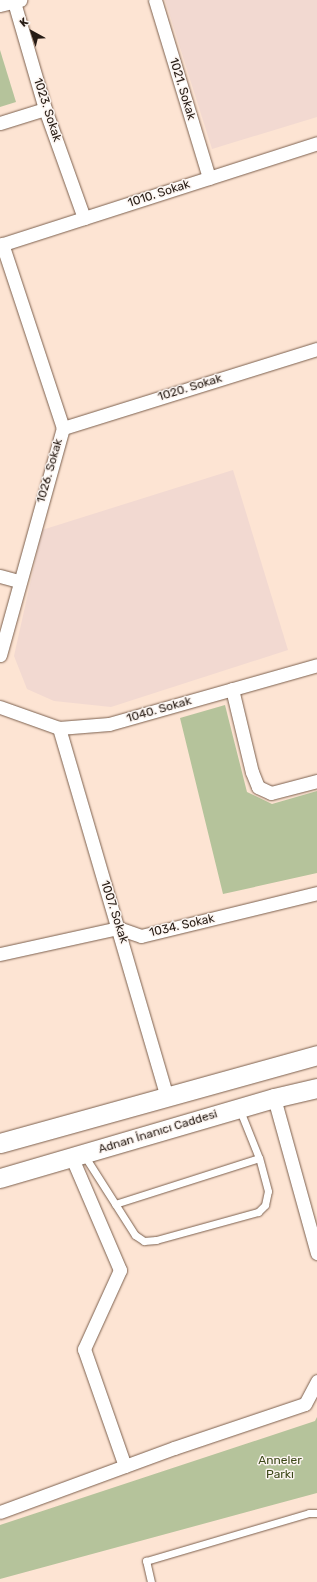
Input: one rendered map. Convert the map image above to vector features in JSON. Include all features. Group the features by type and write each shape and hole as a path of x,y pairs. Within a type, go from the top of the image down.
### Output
{"main road":[{"path":"0,1143 317,1055"},
{"name":"Adnan İnanıcı Caddesi","path":"0,1178 274,1098 317,1088"}],"street":[{"name":"1021. Sokak","path":"155,0 209,178"},
{"path":"0,5 17,1"},
{"name":"1023. Sokak","path":"17,1 45,108 84,218"},
{"path":"0,123 45,108"},
{"name":"1010. Sokak","path":"1,245 317,143"},
{"name":"1026. Sokak","path":"0,655 19,581 63,428 1,245"},
{"name":"1020. Sokak","path":"63,428 317,348"},
{"path":"0,576 19,581"},
{"name":"1040. Sokak","path":"0,707 59,728 109,724 317,664"},
{"path":"232,689 252,772 258,787 271,793 317,781"},
{"name":"1007. Sokak","path":"59,728 167,1097"},
{"name":"1034. Sokak","path":"118,928 141,936 317,893"},
{"path":"0,954 118,928"},
{"path":"274,1098 317,1253"},
{"path":"78,1156 120,1270 84,1349 125,1466"},
{"path":"0,1512 125,1466 305,1404 317,1381"}],"lane":[{"path":"78,1156 115,1204 135,1235 144,1240 156,1240 258,1212 266,1205 268,1191 259,1158 239,1108"},
{"path":"115,1204 259,1158"},
{"path":"151,1582 146,1561 309,1513 317,1513"}],"shaded area":[{"path":"165,0 317,0 317,117 212,149"},
{"path":"233,470 288,650 111,707 54,701 27,689 14,656 42,530"}],"green space":[{"path":"0,50 16,102 0,107"},
{"path":"225,705 247,792 272,804 317,791 317,873 223,894 180,718"},
{"name":"Anneler Parkı","path":"317,1417 317,1493 0,1579 0,1525 315,1421"}]}
